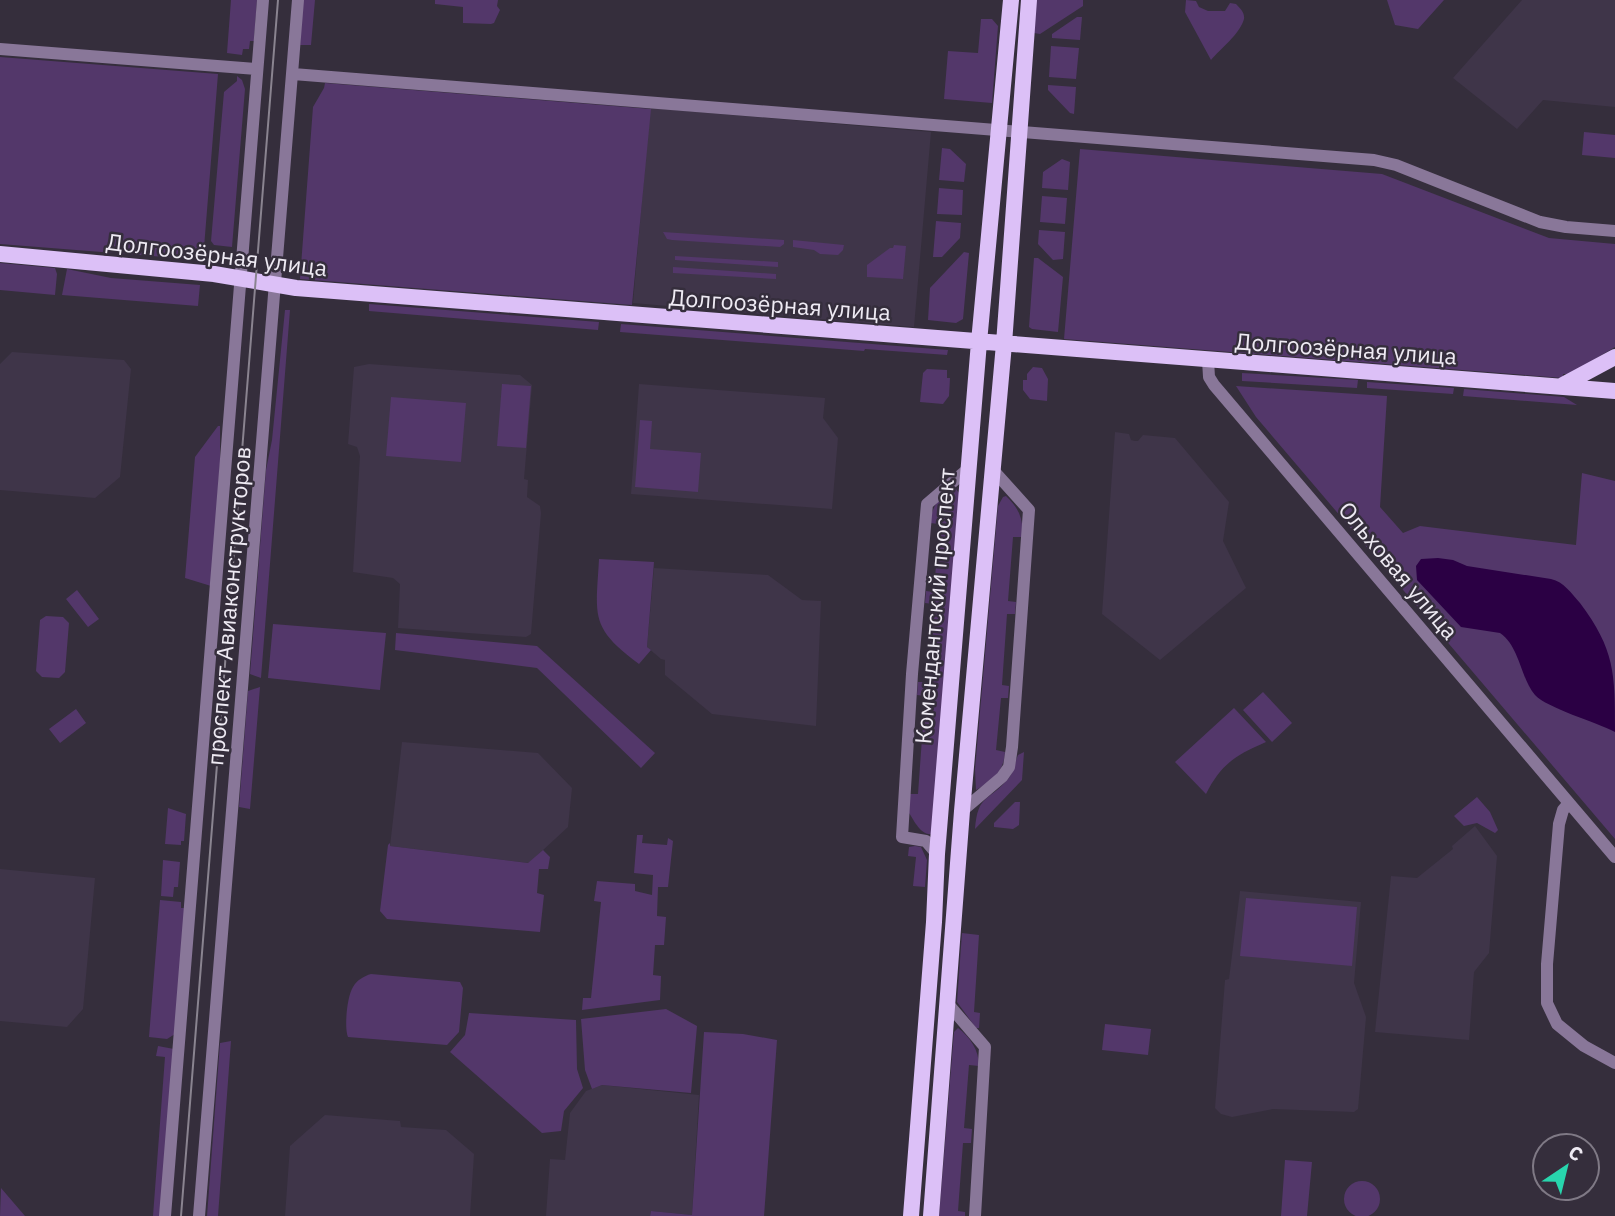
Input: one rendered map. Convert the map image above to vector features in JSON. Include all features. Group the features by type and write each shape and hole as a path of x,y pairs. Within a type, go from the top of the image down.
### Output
{"main road":[{"name":"Комендантский проспект","path":"911,1216 937,853 979,342 1011,0"},
{"name":"Комендантский проспект","path":"931,1216 961,811 1004,344 1029,0"},
{"name":"Долгоозёрная улица","path":"0,254 240,278 296,288 1615,391"},
{"path":"1559,387 1615,357"}],"street":[{"name":"проспект Авиаконструкторов","path":"165,1216 263,0"},
{"name":"проспект Авиаконструкторов","path":"200,1216 298,0"},
{"path":"0,49 257,69"},
{"path":"293,74 1374,160 1396,165 1540,222 1615,231"},
{"name":"Ольховая улица","path":"1208,360 1209,377 1214,385 1615,857"},
{"path":"937,853 926,841 902,837 912,674 927,504 969,468"},
{"path":"961,811 1006,773 1013,747 1029,510 993,470"},
{"path":"1569,803 1563,810 1559,824 1547,964 1547,1003 1557,1024 1584,1046 1615,1063"},
{"path":"947,1004 985,1047 975,1216"}],"shaded area":[{"path":"231,0 257,0 254,41 250,41 249,49 243,49 242,55 227,53"},
{"path":"303,0 315,0 311,45 300,45"},
{"path":"435,0 498,0 497,6 500,10 494,23 463,23 463,7 435,4"},
{"path":"1036,0 1083,0 1083,6 1040,34 1034,33"},
{"path":"1186,0 1196,1 1199,7 1208,11 1225,11 1230,3 1236,4 1243,13 1244,19 1239,30 1211,60 1185,12"},
{"path":"1387,0 1444,0 1418,29 1395,25"},
{"path":"1522,0 1615,0 1615,107 1543,100 1517,129 1453,78"},
{"path":"1077,17 1082,17 1080,40 1052,38 1052,34"},
{"path":"981,19 992,19 998,26 992,103 944,99 948,51 978,53"},
{"path":"1051,46 1079,48 1076,79 1049,77"},
{"path":"0,57 218,74 203,260 0,244"},
{"path":"237,76 242,80 245,89 232,247 214,245 211,241 224,92 237,81"},
{"path":"325,83 651,109 632,305 300,279 313,107"},
{"path":"1048,85 1076,87 1074,114 1048,90"},
{"path":"650,108 931,132 914,327 633,303"},
{"path":"1584,132 1615,135 1615,158 1582,155"},
{"path":"942,148 950,149 966,164 964,182 939,180"},
{"path":"1080,149 1382,174 1549,238 1615,244 1615,347 1570,374 1563,374 1563,378 1064,339"},
{"path":"1062,159 1070,162 1068,190 1042,188 1043,172"},
{"path":"939,188 963,190 962,215 937,214"},
{"path":"1042,196 1067,198 1065,224 1040,222"},
{"path":"936,221 961,223 960,238 942,257 933,257"},
{"path":"1039,230 1065,232 1063,259 1053,260 1038,244"},
{"path":"663,232 784,240 784,244 780,247 672,240 667,239"},
{"path":"793,240 844,245 838,255 820,254 814,250 793,247"},
{"path":"894,245 906,246 903,279 867,277 867,265"},
{"path":"964,252 969,253 963,319 956,323 928,320 930,288"},
{"path":"675,256 778,262 778,267 675,260"},
{"path":"1034,258 1038,258 1063,277 1058,332 1029,327"},
{"path":"0,263 55,268 55,295 0,290"},
{"path":"673,267 776,274 776,279 673,273"},
{"path":"67,269 111,278 200,285 198,306 62,295"},
{"path":"369,304 599,322 598,330 369,311"},
{"path":"285,310 290,310 261,678 250,674 266,470 272,440"},
{"path":"621,324 948,350 947,355 864,351 620,332"},
{"path":"12,352 124,360 131,369 120,477 95,498 0,490 0,364"},
{"path":"369,364 520,375 532,385 524,479 528,480 527,497 540,506 541,513 531,634 526,637 398,628 400,584 393,578 353,572 360,456 357,447 348,444 354,367"},
{"path":"1033,367 1042,368 1048,379 1047,401 1030,399 1023,390 1023,380 1027,380 1027,374"},
{"path":"927,369 947,370 947,378 950,378 949,396 943,404 920,402 923,373"},
{"path":"1242,373 1358,380 1357,388 1242,381"},
{"path":"1367,382 1454,388 1453,394 1367,388"},
{"path":"502,384 531,386 526,448 497,446"},
{"path":"639,384 825,398 823,418 838,438 832,509 631,494"},
{"path":"1236,386 1387,396 1380,507 1403,533 1420,526 1576,545 1582,473 1615,481 1615,839 1256,417"},
{"path":"1464,389 1564,397 1577,405 1463,396"},
{"path":"391,397 466,403 461,462 386,456"},
{"path":"640,420 652,421 650,449 701,453 698,492 635,487"},
{"path":"218,426 220,464 211,586 185,578 195,457"},
{"path":"1115,432 1129,434 1131,440 1135,441 1143,435 1175,438 1229,502 1223,541 1246,588 1160,660 1102,614"},
{"path":"956,489 960,494 933,834 929,834 919,828 909,813 910,794 918,794 925,696 917,695 918,682 927,682 933,604 925,603 926,591 934,592 939,524 930,523 938,502"},
{"path":"1006,496 1020,515 1022,537 1013,537 1008,601 1016,602 1015,614 1007,614 1002,685 1009,686 1008,698 1001,698 996,750 1005,752 996,775 976,790 975,769 998,506"},
{"path":"1438,558 1467,566 1551,579 1567,588 1592,620 1611,663 1615,732 1550,705 1535,695 1512,646 1500,633 1461,627 1417,580 1416,566 1421,559"},
{"path":"599,559 654,562 647,647 651,650 639,664 611,640 599,619"},
{"path":"654,568 768,575 802,600 821,601 816,726 712,714 665,675 665,660 647,647"},
{"path":"77,590 99,619 88,627 66,599"},
{"path":"46,616 63,617 69,623 65,672 59,678 42,677 36,671 40,620"},
{"path":"273,624 386,633 380,690 268,678"},
{"path":"396,633 537,646 655,753 641,768 537,668 395,650"},
{"path":"260,687 250,809 239,807 248,691"},
{"path":"1263,692 1292,723 1272,742 1243,710"},
{"path":"1234,708 1266,742 1230,762 1217,775 1206,794 1175,762"},
{"path":"76,709 86,723 60,743 49,729"},
{"path":"402,742 538,753 572,788 568,827 529,863 390,846"},
{"path":"1024,752 1022,780 975,829 981,804 1009,777 1018,755"},
{"path":"1477,797 1490,812 1498,830 1495,833 1477,823 1464,826 1454,816"},
{"path":"1015,802 1020,802 1019,825 1013,829 994,827 994,823"},
{"path":"168,808 186,814 184,841 181,841 181,845 165,844"},
{"path":"1475,826 1497,856 1489,953 1474,972 1469,1040 1375,1032 1391,876 1417,878 1453,849 1452,846"},
{"path":"637,835 643,835 642,843 667,845 668,838 673,841 668,887 658,887 657,916 666,917 664,945 655,945 653,975 661,976 660,1000 582,1010 583,998 591,998 601,902 594,901 597,881 635,884 635,891 652,895 653,875 634,873"},
{"path":"390,843 390,846 528,863 543,850 550,857 548,869 539,869 537,893 544,895 540,932 387,919 380,911"},
{"path":"909,847 921,847 927,860 925,887 913,886 916,857 908,856"},
{"path":"163,860 180,862 178,887 174,887 173,897 161,896"},
{"path":"0,869 95,878 83,1009 67,1027 0,1021"},
{"path":"1240,891 1361,902 1354,983 1366,1017 1358,1109 1354,1112 1273,1109 1232,1117 1221,1114 1215,1108 1225,980 1229,979"},
{"path":"1246,898 1357,907 1352,966 1240,956"},
{"path":"160,900 181,902 181,908 185,908 175,1034 167,1039 149,1037"},
{"path":"962,933 979,935 974,1012 980,1013 979,1028 976,1028 957,1002"},
{"path":"371,974 460,982 463,988 459,1032 447,1045 348,1037 346,1020 351,991 359,980"},
{"path":"666,1009 697,1026 691,1093 602,1085 592,1089 585,1070 581,1019"},
{"path":"469,1013 576,1020 577,1069 583,1088 564,1111 561,1131 542,1133 450,1052 465,1035"},
{"path":"1105,1024 1151,1029 1148,1055 1102,1050"},
{"path":"958,1028 973,1044 979,1066 969,1065 964,1128 972,1129 971,1143 963,1143 958,1211 965,1212 965,1216 939,1216 954,1032"},
{"path":"704,1032 743,1034 777,1040 764,1216 650,1216 651,1211 692,1215"},
{"path":"231,1041 218,1216 207,1216 220,1043"},
{"path":"158,1046 174,1049 161,1216 153,1216 165,1057 156,1056"},
{"path":"602,1085 699,1095 692,1215 651,1211 650,1216 546,1216 550,1159 565,1160 570,1113 586,1091"},
{"path":"325,1115 400,1121 401,1127 446,1130 474,1154 470,1216 285,1216 290,1146"},
{"path":"1285,1160 1312,1162 1307,1216 1281,1216"},
{"path":"1362,1181 1375,1186 1380,1199 1375,1212 1362,1217 1349,1212 1344,1199 1349,1186"},
{"path":"1,1188 25,1216 0,1216"}],"tram line":[{"path":"181,1216 278,0"}]}
